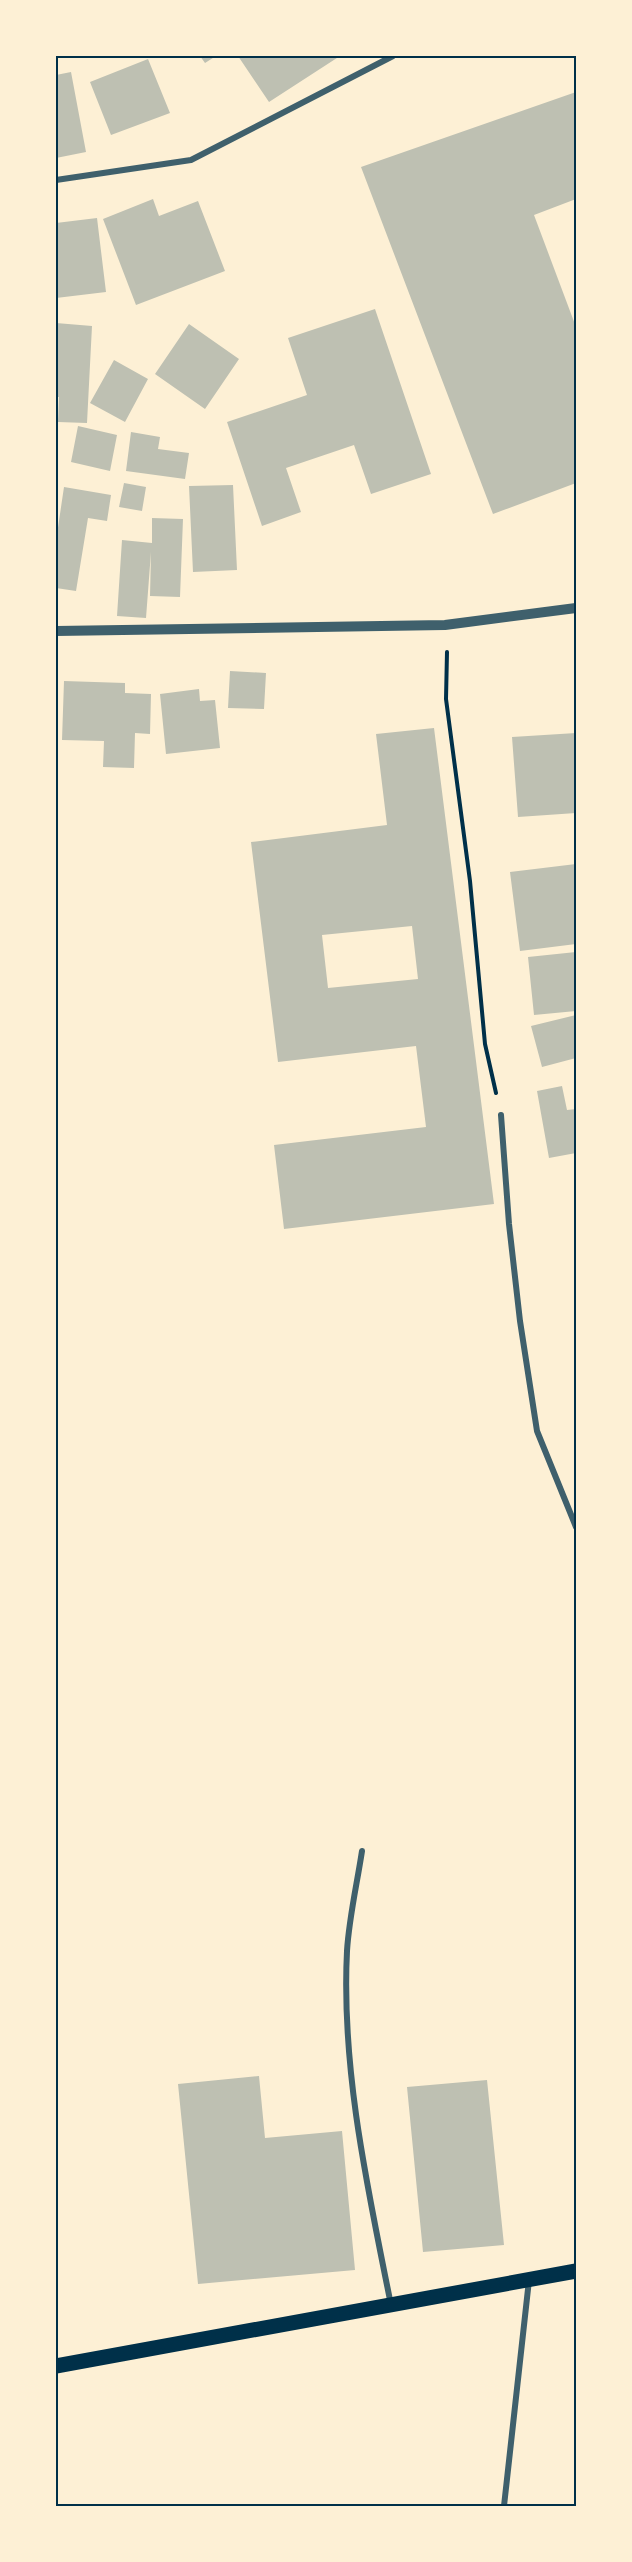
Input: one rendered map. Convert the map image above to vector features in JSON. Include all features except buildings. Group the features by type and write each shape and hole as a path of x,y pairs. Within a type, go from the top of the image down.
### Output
{"main road":[{"path":"56,2366 576,2271"}],"street":[{"path":"56,180 191,160 393,56"},
{"path":"56,631 445,625 576,608"},
{"path":"501,1115 517,1300 537,1431 576,1527"},
{"path":"362,1851 347,1950 349,2027 356,2113 391,2305"},
{"path":"504,2506 529,2279"}],"path":[{"path":"445,625 448,643 446,699 470,881 485,1044 501,1115"}]}
